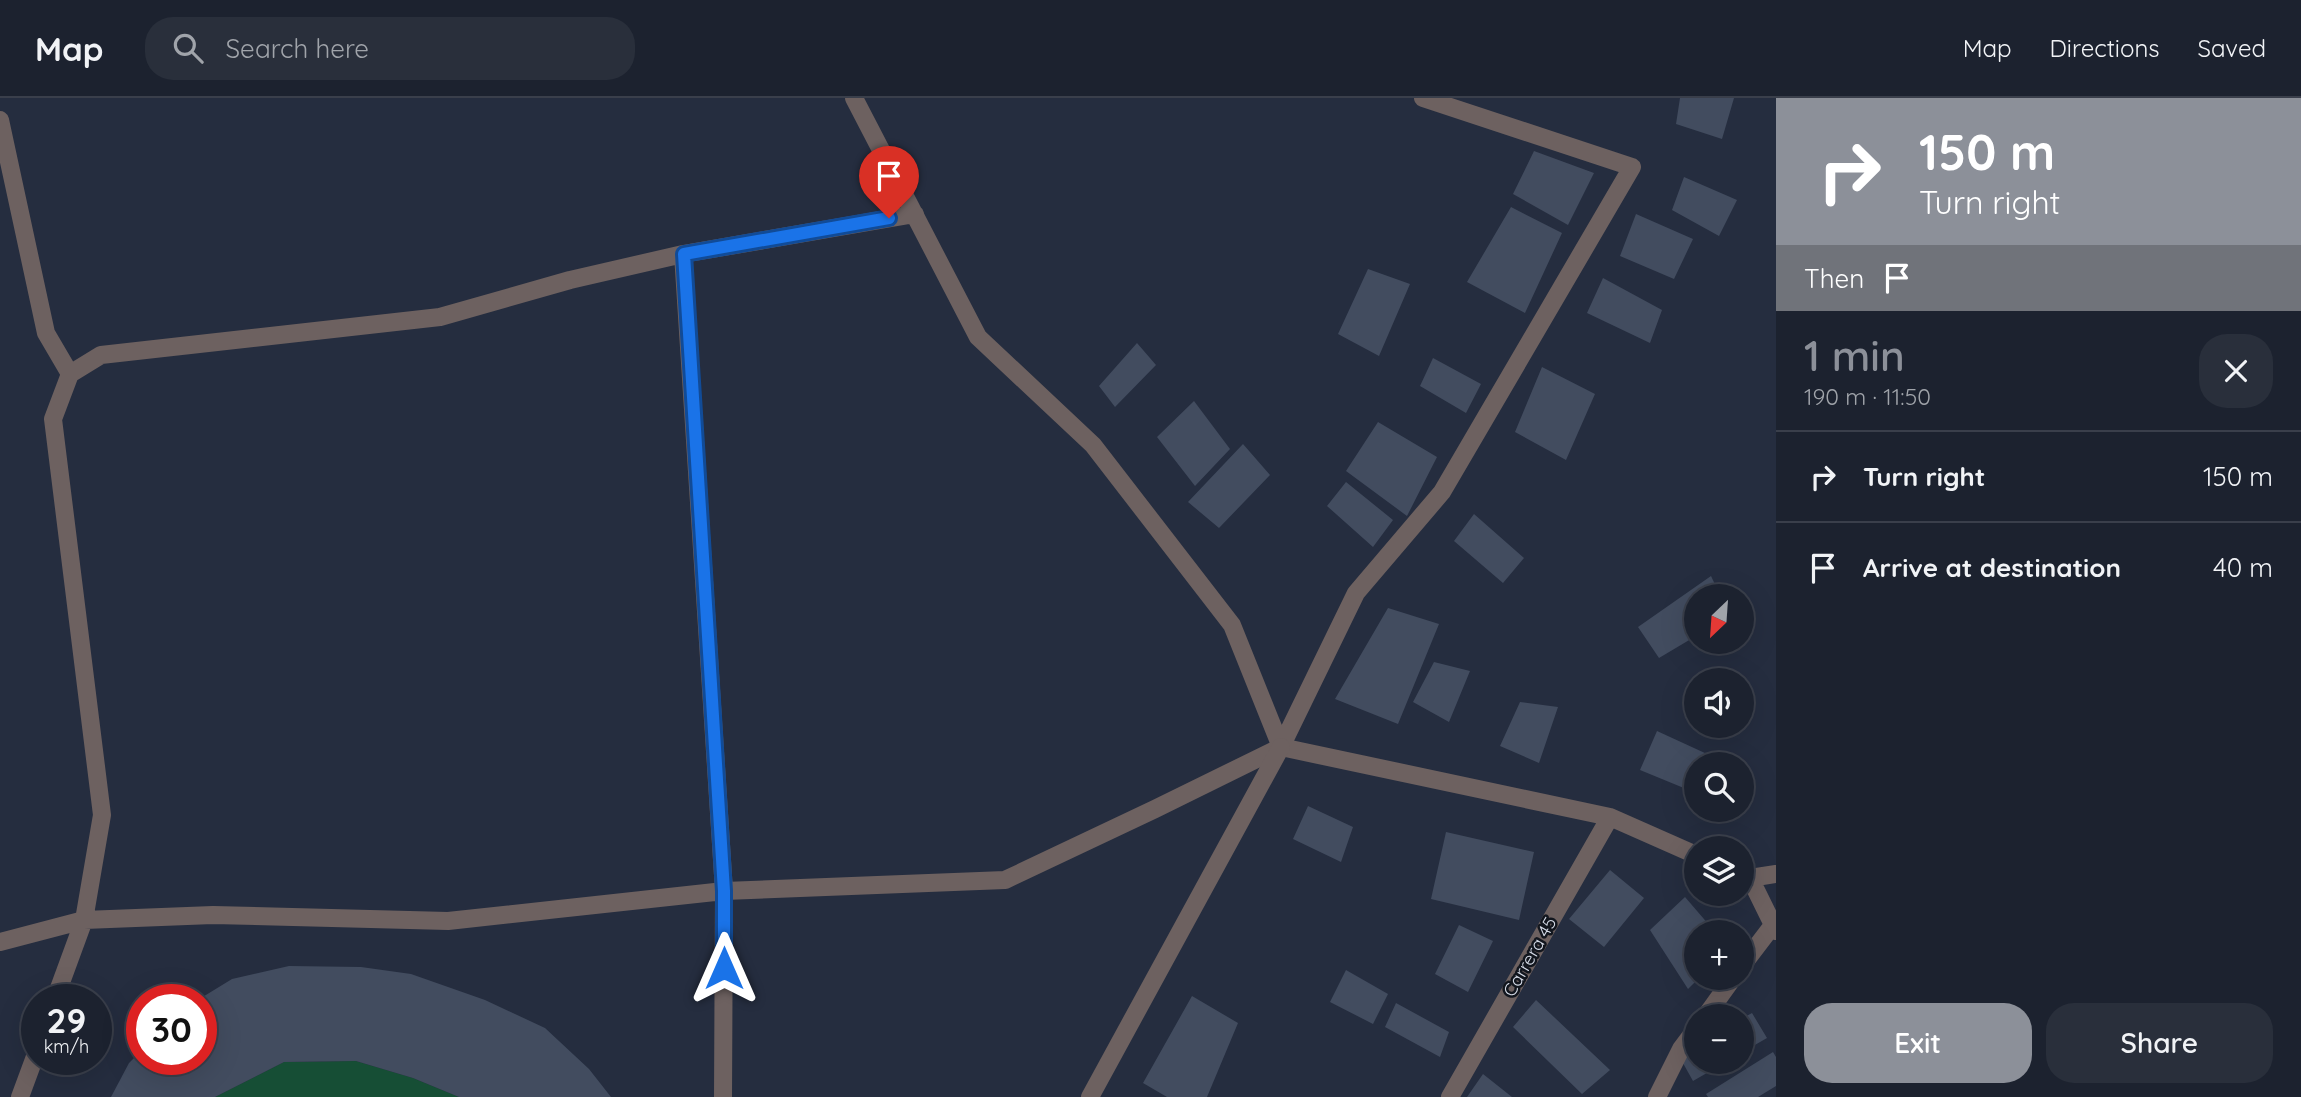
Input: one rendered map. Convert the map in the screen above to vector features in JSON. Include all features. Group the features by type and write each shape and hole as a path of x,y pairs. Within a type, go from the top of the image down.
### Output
{"street":[{"path":"854,98 978,337 1093,445 1232,625 1281,747"},
{"path":"1090,1097 1281,747 1356,593 1442,492 1632,167 1423,98"},
{"path":"0,120 46,333 70,374"},
{"path":"61,984 84,920 102,815 53,419 70,374 101,355 440,317 570,280 684,254 915,214"},
{"path":"684,254 724,891 723,1097"},
{"path":"0,942 84,920 213,915 449,921 724,891 1005,880 1281,747 1610,817 1684,850"},
{"name":"Carrera 45","path":"1450,1097 1610,817"},
{"path":"1754,875 1776,874"},
{"path":"1754,891 1774,928 1754,952"},
{"path":"1657,1097 1684,1045"},
{"path":"20,1097 28,1075"}],"green space":[{"path":"356,1061 413,1078 459,1097 215,1097 284,1062"}],"building":[{"path":"1680,98 1734,98 1722,139 1676,124"},
{"path":"1534,151 1594,173 1568,225 1513,194"},
{"path":"1684,177 1737,200 1719,236 1672,210"},
{"path":"1511,207 1562,233 1525,313 1467,282"},
{"path":"1636,214 1693,239 1674,279 1620,256"},
{"path":"1368,269 1410,284 1379,356 1338,334"},
{"path":"1603,278 1662,310 1650,343 1587,313"},
{"path":"1137,343 1156,365 1115,407 1099,386"},
{"path":"1433,358 1481,384 1466,413 1420,386"},
{"path":"1542,367 1595,394 1566,460 1515,432"},
{"path":"1194,401 1230,449 1195,486 1157,437"},
{"path":"1378,422 1437,457 1407,516 1346,471"},
{"path":"1243,444 1270,475 1219,528 1188,502"},
{"path":"1346,482 1393,520 1373,547 1327,506"},
{"path":"1474,514 1524,558 1503,583 1454,541"},
{"path":"1711,576 1715,584 1700,584"},
{"path":"1684,595 1684,643 1659,658 1638,627"},
{"path":"1388,608 1439,624 1398,724 1335,699"},
{"path":"1434,662 1470,671 1449,722 1413,702"},
{"path":"1520,702 1558,707 1539,763 1500,746"},
{"path":"1657,731 1703,752 1684,752 1684,788 1640,770"},
{"path":"1308,806 1353,827 1341,862 1293,839"},
{"path":"1446,832 1534,852 1519,920 1431,899"},
{"path":"1610,870 1644,898 1604,947 1569,919"},
{"path":"1684,898 1684,906 1693,906 1705,920 1684,920 1684,983 1650,930"},
{"path":"1459,925 1493,941 1468,992 1435,974"},
{"path":"289,966 361,967 411,974 485,1000 545,1028 589,1069 611,1097 459,1097 413,1078 356,1061 284,1062 215,1097 111,1097 126,1069 126,1075 217,1075 217,988 232,979"},
{"path":"1346,970 1388,994 1373,1024 1330,1002"},
{"path":"1192,996 1238,1023 1207,1097 1167,1097 1143,1083"},
{"path":"1536,1000 1610,1070 1582,1094 1513,1027"},
{"path":"1396,1003 1449,1032 1440,1057 1385,1027"},
{"path":"1754,1016 1767,1038 1754,1046"},
{"path":"1773,1052 1776,1057 1776,1086 1758,1097 1708,1097 1706,1094 1738,1074 1754,1074 1754,1064"},
{"path":"1483,1074 1512,1097 1467,1097"},
{"path":"1689,1074 1705,1074 1693,1081"}],"route":[{"path":"724,968 724,891 684,254 889,218"}]}
